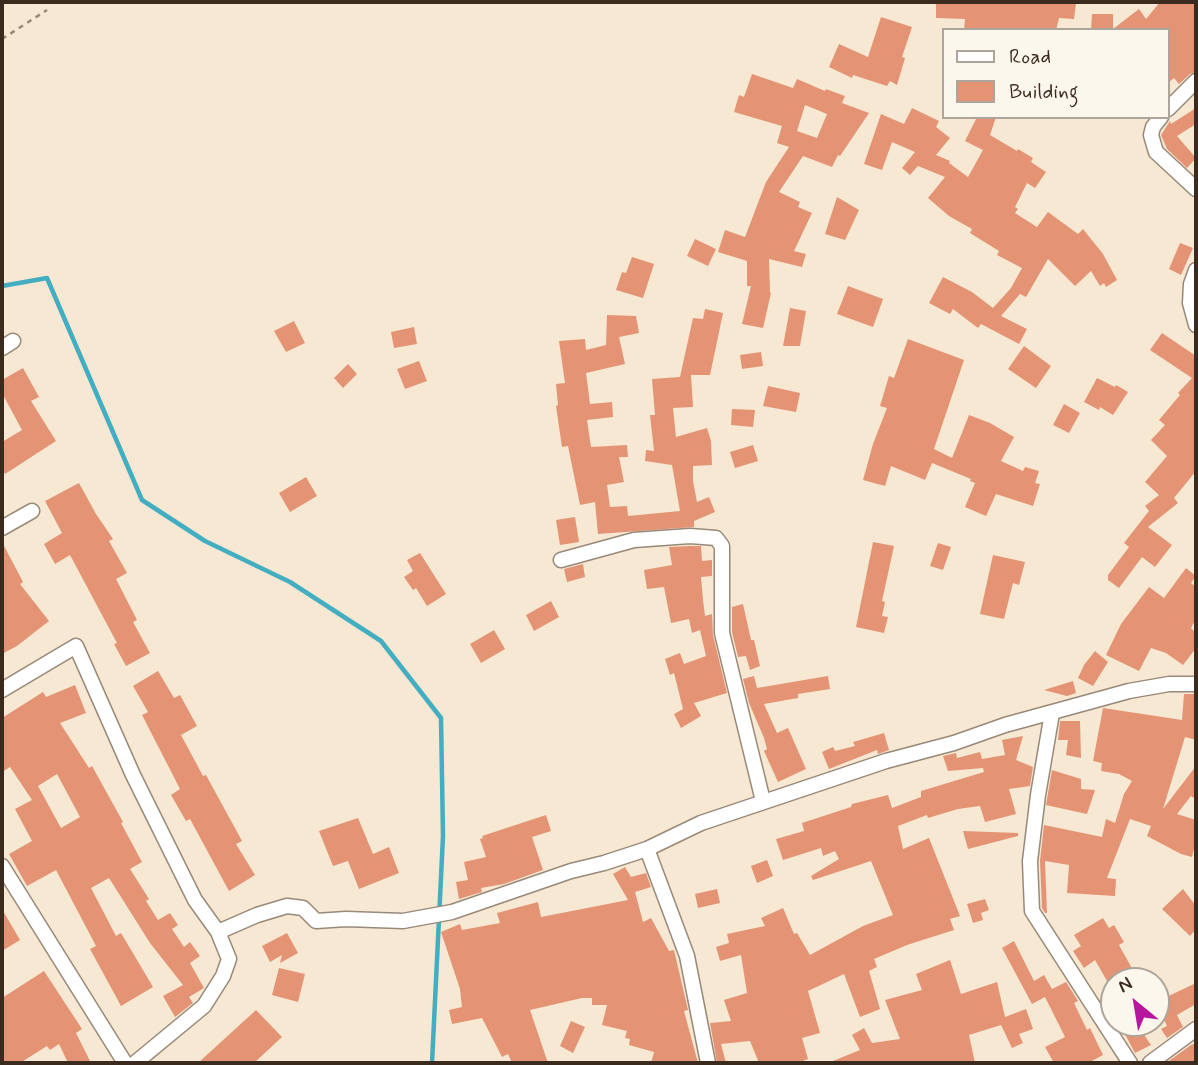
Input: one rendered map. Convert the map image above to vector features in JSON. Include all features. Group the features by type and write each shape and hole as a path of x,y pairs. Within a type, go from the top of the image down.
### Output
{"street":[{"path":"1170,107 1196,81"},
{"path":"1159,119 1151,135 1156,152 1196,189"},
{"path":"1196,270 1191,284 1191,303 1196,325"},
{"path":"2,528 32,511"},
{"path":"561,560 634,540 690,536 716,538 722,546 722,633 763,801"},
{"path":"2,690 76,646 133,775 195,900 218,932 229,959 223,976 204,1006 135,1063"},
{"path":"218,932 257,915 287,906 303,908 316,921 403,921 452,912 571,871 647,849 701,823 873,765 1129,691 1169,684 1196,684"},
{"path":"1052,713 1030,861 1032,911 1130,1063"},
{"path":"647,849 687,956 708,1063"},
{"path":"2,866 125,1063"},
{"path":"1150,1063 1196,1030"}],"path":[{"path":"2,39 47,10"}],"building":[{"path":"936,2 1076,3 1074,19 1059,18 1056,28 964,28 965,19 936,18"},
{"path":"1160,2 1196,2 1196,72 1179,84 1174,78 1170,81 1170,28 1114,28 1139,9 1146,19"},
{"path":"1092,14 1113,14 1113,28 1091,28"},
{"path":"881,17 912,27 902,57 905,58 897,85 890,81 887,86 853,75 852,78 829,67 839,44 868,57"},
{"path":"752,74 793,88 797,79 845,96 842,103 869,113 832,167 803,156 779,192 800,202 798,207 812,213 794,251 806,254 802,267 769,259 771,293 763,328 742,324 751,286 747,286 747,261 718,252 725,230 745,237 766,182 789,147 777,143 782,126 734,112 739,95 744,97","holes":["805,105 827,114 817,138 797,131"]},
{"path":"912,108 939,121 936,127 950,138 936,155 950,161 949,163 968,177 983,150 965,141 976,119 995,119 990,135 1033,158 1031,162 1046,172 1035,188 1027,183 1015,207 1018,209 1015,213 1037,227 1048,212 1078,234 1083,229 1103,254 1117,280 1106,287 1104,283 1100,286 1091,271 1075,286 1048,259 1026,297 1020,294 1001,316 1027,329 1019,344 981,324 978,328 953,309 950,314 929,303 943,277 972,292 993,308 1011,288 1022,268 997,255 999,251 970,233 972,229 949,216 928,198 945,177 918,166 910,175 902,168 915,152 892,142 882,170 864,164 881,114 904,124"},
{"path":"1196,108 1196,124 1177,136 1196,158 1187,168 1167,149 1161,135 1170,121 1171,124"},
{"path":"837,197 859,210 845,240 825,234"},
{"path":"695,239 716,249 708,266 687,256"},
{"path":"1180,243 1193,248 1181,275 1169,269"},
{"path":"632,257 654,264 643,298 616,290 622,272 626,273"},
{"path":"848,286 883,299 873,327 837,314"},
{"path":"790,308 806,311 800,346 783,346"},
{"path":"705,309 723,313 710,375 691,375 693,407 673,408 676,437 707,428 711,441 712,465 693,466 693,481 697,502 709,497 715,512 694,521 694,527 598,534 595,502 580,505 568,446 562,447 556,406 556,384 565,383 559,341 585,339 586,350 606,345 607,315 636,316 639,333 619,337 625,364 586,373 590,404 612,402 613,417 587,420 591,447 627,445 628,457 619,457 624,482 607,485 610,507 627,506 628,516 680,511 672,465 645,461 646,450 654,451 650,415 655,415 652,379 680,377 693,318 703,319"},
{"path":"294,321 305,343 286,352 274,331"},
{"path":"414,327 417,344 394,348 391,332"},
{"path":"1162,333 1196,356 1196,471 1174,498 1178,503 1148,527 1172,545 1155,567 1142,557 1119,588 1108,580 1108,575 1129,547 1124,543 1149,511 1145,506 1159,495 1145,482 1167,456 1151,440 1165,425 1159,420 1192,378 1150,350"},
{"path":"908,339 964,360 934,449 952,458 969,415 990,423 1014,437 1001,461 1023,471 1025,467 1039,471 1035,483 1040,484 1033,506 996,494 986,516 965,507 975,483 970,481 971,479 932,463 925,480 891,466 885,486 863,480 887,408 880,406 889,376 894,378"},
{"path":"1024,346 1051,366 1036,388 1008,369"},
{"path":"761,352 763,366 742,369 740,355"},
{"path":"419,361 427,381 405,389 397,369"},
{"path":"348,364 357,374 343,388 334,378"},
{"path":"23,368 39,397 31,401 56,441 5,474 2,469 2,442 22,430 2,393 2,380"},
{"path":"1097,378 1128,392 1113,415 1084,402"},
{"path":"768,386 800,393 796,412 763,406"},
{"path":"1064,404 1080,413 1069,433 1053,425"},
{"path":"732,409 755,410 753,427 731,425"},
{"path":"753,445 758,461 735,468 730,452"},
{"path":"306,477 317,496 290,512 279,493"},
{"path":"79,483 113,539 109,541 127,573 116,579 137,620 133,622 150,653 126,666 114,644 117,643 70,555 55,564 44,544 62,533 45,501"},
{"path":"575,517 579,542 560,545 556,520"},
{"path":"2,542 23,582 20,584 49,621 2,654"},
{"path":"873,542 894,546 882,601 885,602 882,616 888,617 884,633 856,627"},
{"path":"938,543 951,547 943,570 930,566"},
{"path":"701,546 702,561 712,560 712,576 701,577 703,600 705,616 712,614 713,635 727,693 694,703 701,716 681,728 674,714 683,709 674,673 670,675 665,659 680,653 684,664 706,656 700,630 692,633 689,619 671,623 664,587 647,589 644,570 672,565 669,547"},
{"path":"420,553 446,594 427,606 416,588 413,590 404,577 413,571 407,560"},
{"path":"993,555 1025,562 1019,585 1013,583 1004,619 980,614"},
{"path":"583,564 585,577 567,582 564,569"},
{"path":"1186,568 1196,576 1191,583 1196,587 1196,619 1191,628 1196,633 1196,648 1183,665 1166,653 1151,648 1139,671 1106,655 1121,624 1149,587 1164,598"},
{"path":"551,601 559,617 534,631 526,615"},
{"path":"743,604 760,666 750,670 746,656 738,657 732,632 732,607"},
{"path":"494,630 505,649 481,663 470,644"},
{"path":"1095,651 1108,662 1093,686 1078,678"},
{"path":"158,671 174,698 180,695 197,726 181,735 242,841 236,844 255,875 229,891 190,819 186,821 171,795 180,789 142,715 148,712 133,686"},
{"path":"754,676 757,688 828,676 830,689 798,694 798,698 764,704 777,733 788,728 806,769 778,782 764,751 767,749 764,738 749,703 743,679"},
{"path":"1073,681 1076,693 1067,696 1044,690"},
{"path":"75,685 86,713 60,723 89,768 92,766 123,822 121,823 142,862 130,869 149,899 146,901 158,920 170,913 178,925 172,929 184,947 190,942 200,956 190,963 204,988 189,997 193,1003 175,1017 163,996 183,985 150,943 109,878 91,888 116,936 121,933 153,987 121,1006 90,949 96,946 56,870 27,886 9,854 32,841 15,809 32,800 10,767 2,772 2,718 43,692 46,697","holes":["57,774 80,817 61,828 38,786"]},
{"path":"1184,694 1196,694 1196,740 1185,737 1163,809 1196,766 1196,799 1191,796 1177,814 1196,820 1196,841 1192,857 1147,836 1151,826 1130,819 1107,878 1116,879 1115,896 1067,893 1069,865 1045,861 1045,913 1042,908 1040,861 1044,825 1102,837 1106,819 1115,823 1124,794 1132,781 1119,774 1101,771 1102,763 1093,761 1103,708 1182,720"},
{"path":"1060,721 1080,721 1081,758 1066,755 1068,740 1058,740"},
{"path":"884,733 889,750 878,754 877,750 829,769 822,752 833,747 835,751 855,746 853,742"},
{"path":"1023,736 1016,760 1033,767 1030,786 1009,789 1016,814 985,822 980,806 928,818 927,815 898,826 903,849 929,838 960,916 950,919 954,930 874,959 877,967 869,971 880,1009 860,1017 844,974 808,991 820,1033 802,1038 808,1059 798,1063 759,1063 750,1041 721,1044 726,1063 717,1063 710,1023 731,1021 724,1000 747,993 741,955 720,961 716,947 729,943 727,934 765,926 761,918 783,908 794,934 797,933 810,955 863,926 893,915 871,861 813,880 811,876 839,859 835,851 823,856 821,848 783,860 776,839 804,831 802,823 851,807 852,804 888,795 892,808 921,797 921,791 984,772 983,768 948,771 943,756 956,753 957,758 980,752 982,759 1005,755 1002,740"},
{"path":"1052,770 1081,779 1081,789 1095,790 1087,814 1046,805"},
{"path":"546,815 551,831 532,837 543,870 504,884 481,888 482,892 459,899 456,882 468,880 464,862 486,857 480,839 482,836"},
{"path":"358,818 373,854 389,847 399,873 359,889 348,861 333,866 319,831"},
{"path":"963,831 1018,833 1018,836 968,849"},
{"path":"767,860 773,876 757,883 751,866"},
{"path":"625,867 631,877 646,873 651,887 635,892 643,922 651,918 669,951 674,950 688,1010 684,1011 698,1063 651,1063 654,1052 629,1045 630,1039 625,1038 627,1031 602,1025 607,1005 592,1005 592,998 530,1010 548,1063 512,1063 508,1054 502,1057 482,1018 452,1024 449,1010 462,1007 460,989 441,932 460,924 462,930 500,923 497,913 538,902 541,917 628,900 613,874"},
{"path":"717,889 720,903 698,908 695,894"},
{"path":"1183,889 1196,906 1196,929 1190,936 1162,909"},
{"path":"985,899 989,910 981,913 983,920 973,923 967,904"},
{"path":"2,909 20,940 2,951"},
{"path":"1103,918 1109,928 1114,925 1124,942 1119,945 1131,967 1100,969 1095,960 1084,968 1073,951 1081,946 1074,935"},
{"path":"287,933 298,953 280,963 282,955 270,962 262,946"},
{"path":"1014,941 1034,981 1044,975 1052,989 1066,982 1078,1001 1074,1003 1087,1030 1090,1028 1103,1055 1088,1063 1054,1063 1045,1047 1065,1037 1045,997 1032,1004 1002,948"},
{"path":"950,960 961,994 997,982 1005,1017 1026,1009 1033,1029 1019,1034 1023,1043 1012,1048 1001,1025 969,1035 975,1063 828,1063 860,1050 852,1035 864,1028 872,1043 900,1039 885,1000 922,990 916,974"},
{"path":"279,968 305,974 298,1002 272,995"},
{"path":"44,971 82,1029 76,1033 91,1063 68,1063 59,1044 50,1050 47,1046 20,1063 2,1063 2,998"},
{"path":"1196,983 1196,1004 1177,1015 1183,1027 1170,1036 1170,995"},
{"path":"256,1010 282,1037 254,1063 198,1063"},
{"path":"571,1021 585,1027 573,1053 560,1046"},
{"path":"1126,1037 1146,1037 1151,1045 1135,1053"},
{"path":"1196,1043 1196,1063 1166,1063 1191,1045"}],"waterway":[{"path":"2,286 47,278 142,500 205,541 290,582 381,641 441,718 443,836 432,1063"}]}
